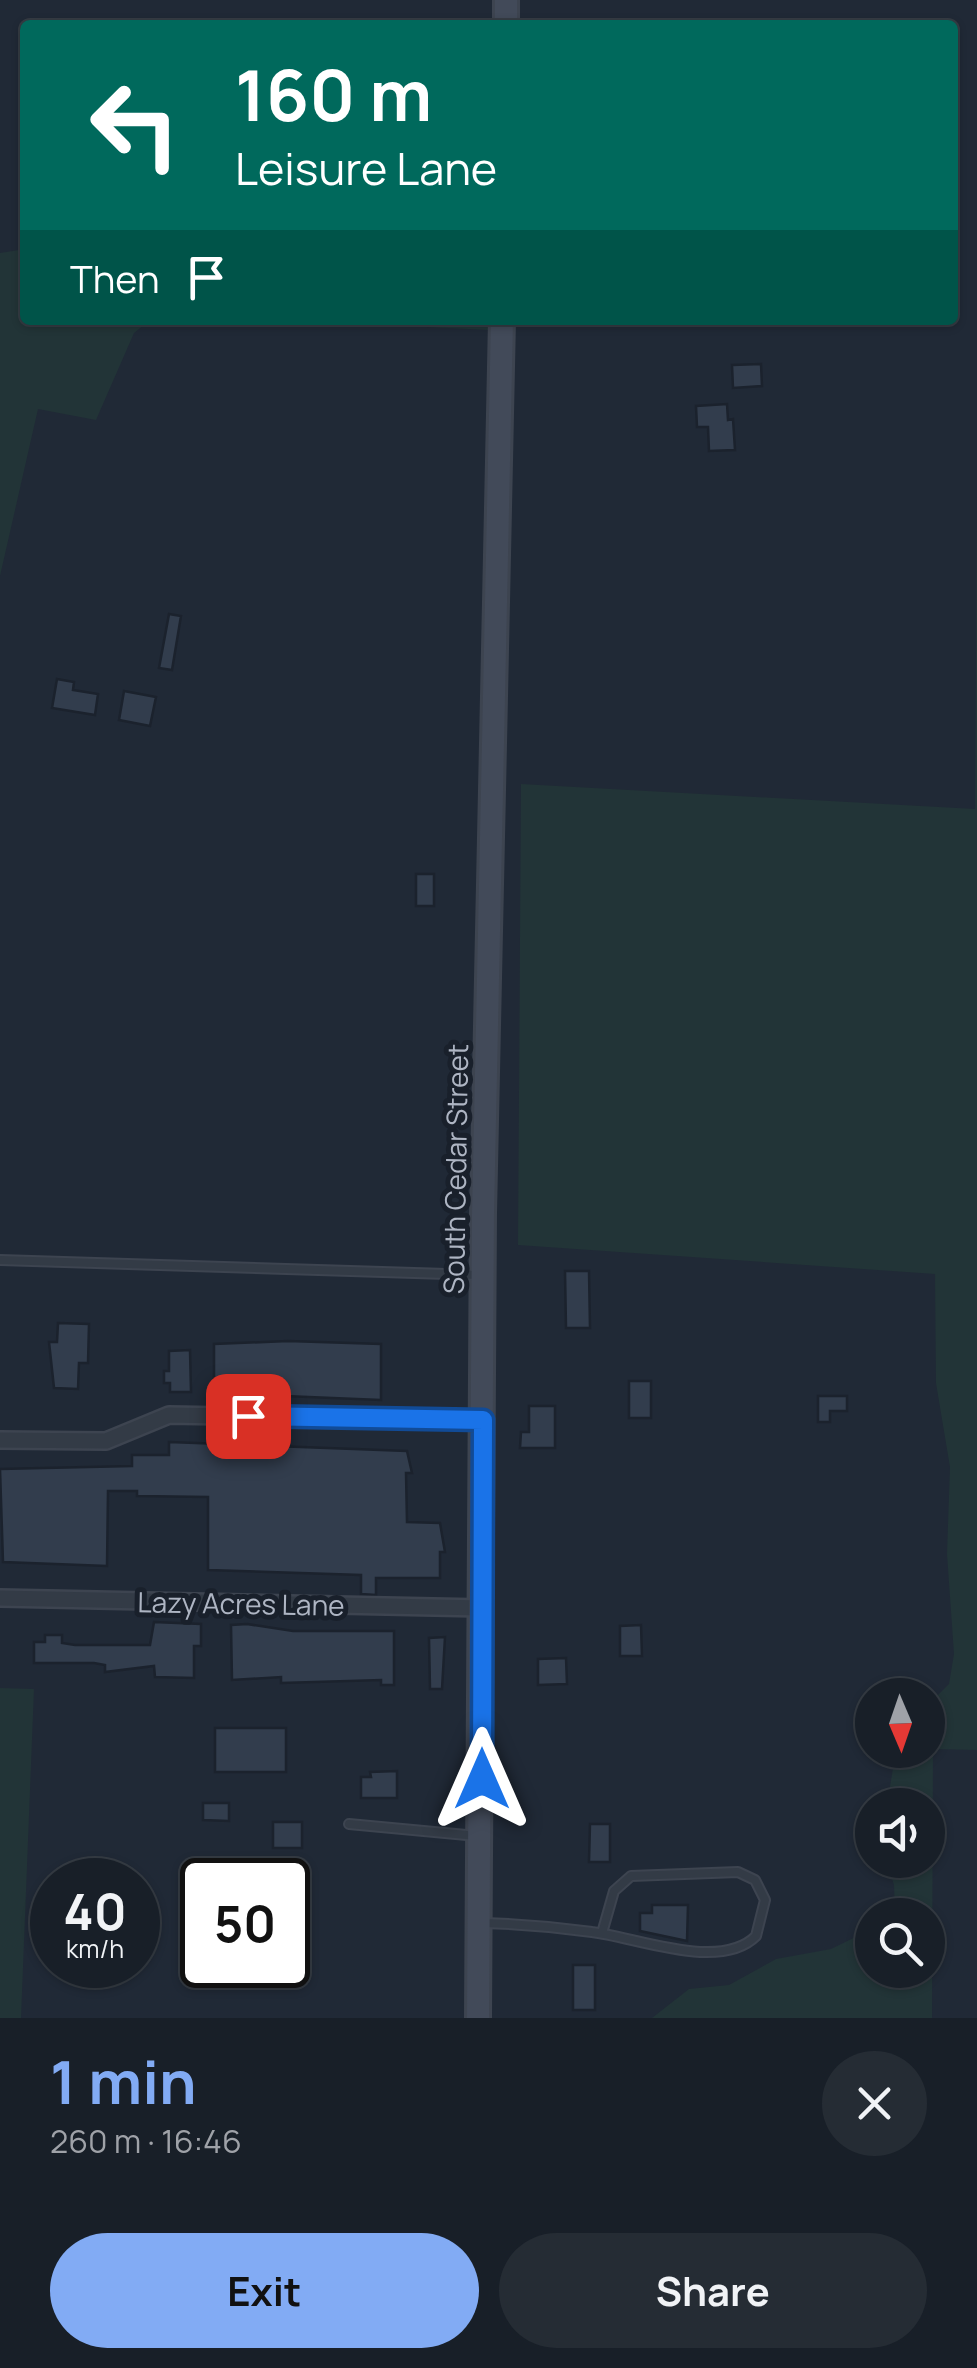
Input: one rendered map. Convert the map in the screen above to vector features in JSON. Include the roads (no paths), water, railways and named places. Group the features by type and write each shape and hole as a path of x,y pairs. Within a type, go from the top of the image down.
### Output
{"main road":[{"name":"South Cedar Street","path":"478,2018 484,1276 502,325"}],"street":[{"path":"0,1440 106,1441 169,1415 483,1420"},
{"name":"Lazy Acres Lane","path":"0,1598 482,1608"}],"lane":[{"path":"0,1260 484,1276"},
{"path":"349,1824 481,1837"},
{"path":"480,1923 602,1933 659,1947 733,1949 756,1936 765,1900 755,1880 738,1872 631,1876 614,1890 602,1933"}]}
